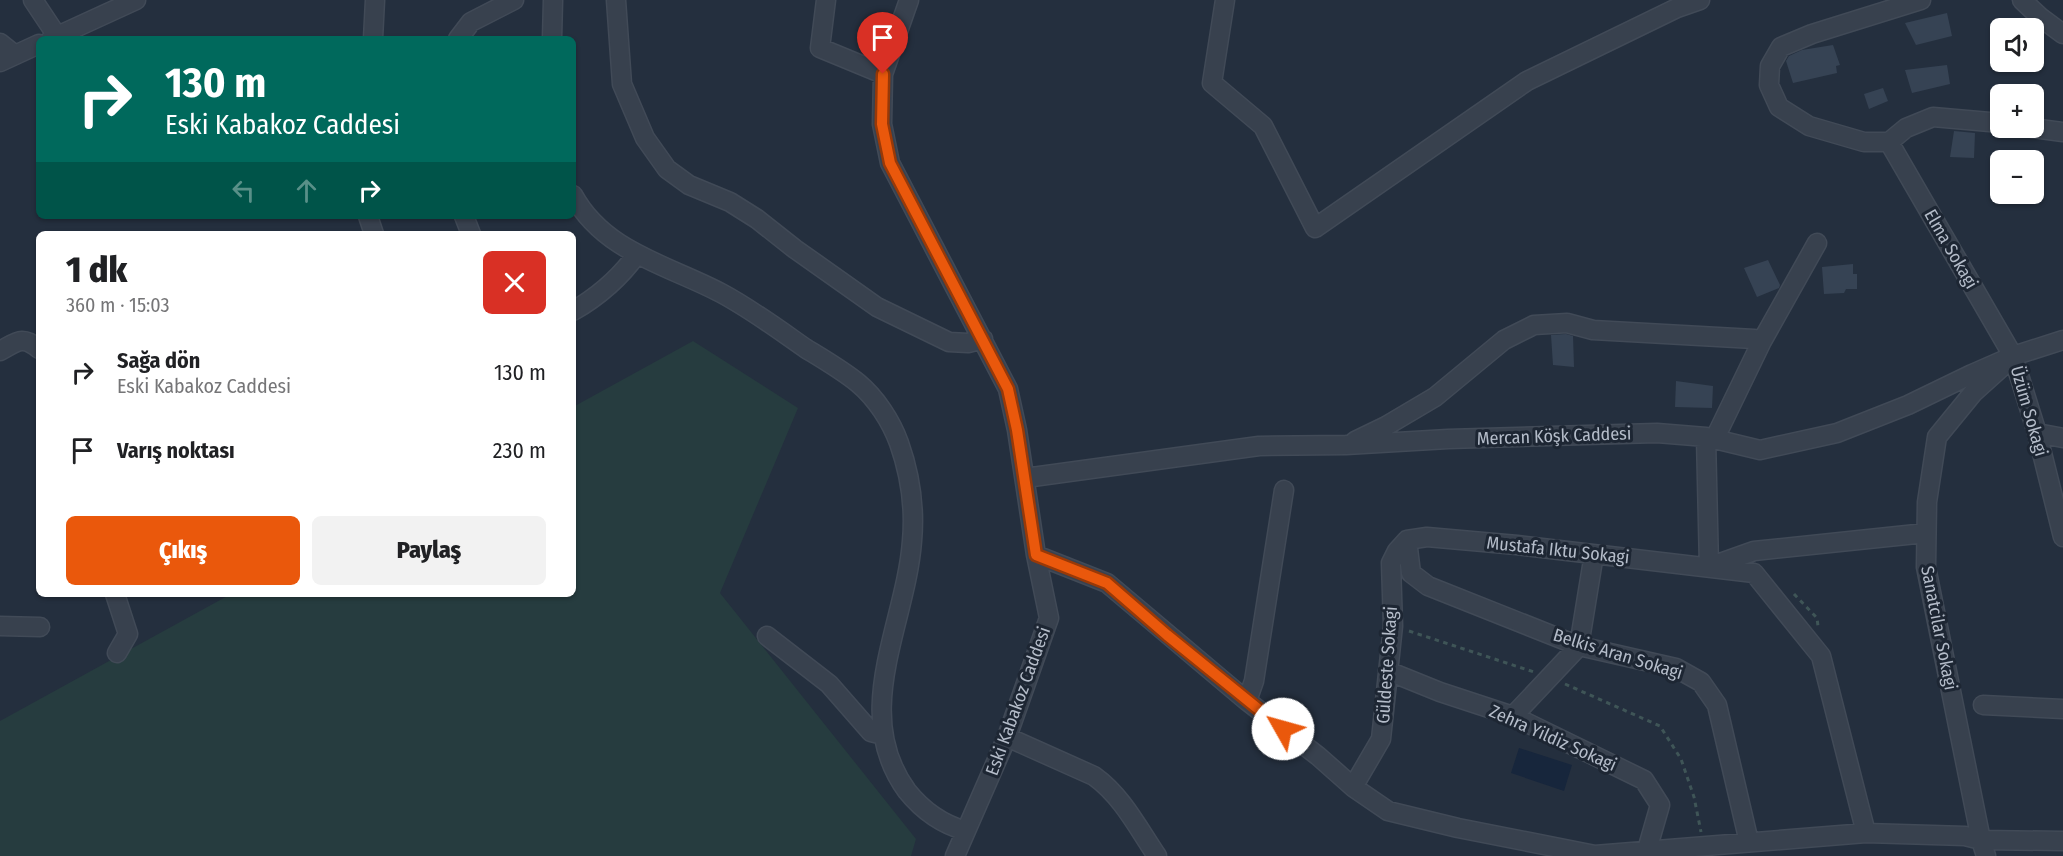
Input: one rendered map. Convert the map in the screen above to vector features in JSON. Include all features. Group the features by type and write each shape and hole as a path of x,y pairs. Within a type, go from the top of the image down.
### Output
{"street":[{"path":"33,0 53,36"},
{"path":"58,36 136,0"},
{"path":"373,36 375,0"},
{"path":"460,36 471,22 514,0"},
{"path":"552,36 553,0"},
{"path":"616,0 622,84 645,138 667,169 688,185 730,202 758,219 795,249 877,307 950,342 968,343 983,339"},
{"path":"826,0 820,48 883,74"},
{"name":"Eski Kabakoz Caddesi","path":"909,0 883,74 882,124 890,163 1008,389 1048,618 1007,737 955,856"},
{"path":"1225,0 1212,83 1263,126 1315,228 1527,81 1677,8 1700,0"},
{"path":"1921,0 1812,34 1781,47 1770,66 1769,85 1779,107 1809,126 1864,142 1889,142 1906,128 1933,117 1990,122"},
{"path":"2022,0 2063,34"},
{"path":"0,43 7,59 36,45"},
{"path":"2044,130 2063,132"},
{"name":"Elma Sokagi","path":"1889,142 2013,356"},
{"path":"576,200 596,226 614,241 721,293 858,383 873,398 889,423 898,440 909,480 912,540 887,658 881,711 883,735 888,756 899,780 914,800 930,815 949,826 966,831"},
{"path":"1709,567 1710,438 1817,243"},
{"path":"576,309 605,290 619,277 637,254"},
{"path":"1346,445 1386,426 1435,397 1504,340 1534,325 1567,323 1593,330 1762,341"},
{"path":"0,351 19,340 30,342 36,347"},
{"name":"Mercan Köşk Caddesi","path":"1024,478 1259,446 1346,445 1448,439 1657,433 1710,438 1761,450 1837,433 1908,405 2013,356 2063,340"},
{"name":"Üzüm Sokagi","path":"2013,356 2037,434 2063,537"},
{"name":"Sanatcilar Sokagi","path":"1983,848 1926,567 1927,502 1937,437 1973,393 2013,356"},
{"path":"2037,434 2063,438"},
{"path":"1247,701 1254,681 1284,490"},
{"name":"Mustafa Iktu Sokagi","path":"1709,567 1754,551 1926,532"},
{"name":"Mustafa Iktu Sokagi","path":"1407,540 1427,537 1754,573 1821,657 1866,833"},
{"name":"Güldeste Sokagi","path":"1353,787 1381,739 1393,626 1391,563 1397,551 1407,540"},
{"name":"Belkis Aran Sokagi","path":"1407,540 1411,573 1428,586 1579,646 1676,668 1701,682 1717,705 1749,842"},
{"path":"1513,716 1548,676 1579,646 1594,554"},
{"path":"1036,555 1107,583 1247,701 1318,756 1353,787 1388,811 1458,828 1595,855 1749,842 1768,848 1866,833 1965,836 1983,848 2063,841"},
{"path":"116,597 128,633 117,653"},
{"path":"0,626 40,627"},
{"path":"767,636 829,684 871,732 883,735"},
{"name":"Zehra Yildiz Sokagi","path":"1388,671 1440,692 1513,716 1644,780 1660,806 1647,850"},
{"path":"1983,705 2063,709"},
{"path":"1007,737 1101,781 1119,799 1157,856"}],"path":[{"path":"1393,626 1548,676 1660,726 1681,759 1694,797 1703,846"}],"green space":[{"path":"693,341 798,408 720,593 916,839 911,856 0,856 0,721 226,597 576,597 576,405"}],"water":[{"path":"1519,748 1572,765 1564,791 1511,773"}],"building":[{"path":"1947,13 1952,36 1916,45 1905,23"},
{"path":"1833,45 1840,65 1836,66 1837,73 1793,83 1786,61 1789,56 1802,50"},
{"path":"1947,65 1950,84 1912,93 1905,70"},
{"path":"1883,88 1888,101 1869,109 1864,94"},
{"path":"1954,131 1975,133 1974,158 1950,157"},
{"path":"1768,260 1780,285 1779,288 1757,297 1744,268"},
{"path":"1853,264 1853,274 1857,274 1857,289 1846,289 1844,293 1824,294 1822,267"},
{"path":"1551,335 1573,336 1574,367 1553,365"},
{"path":"1676,381 1713,386 1712,408 1675,407"}],"route":[{"path":"883,74 882,124 890,163 1008,389 1017,430 1036,555 1107,583 1283,729"}]}
